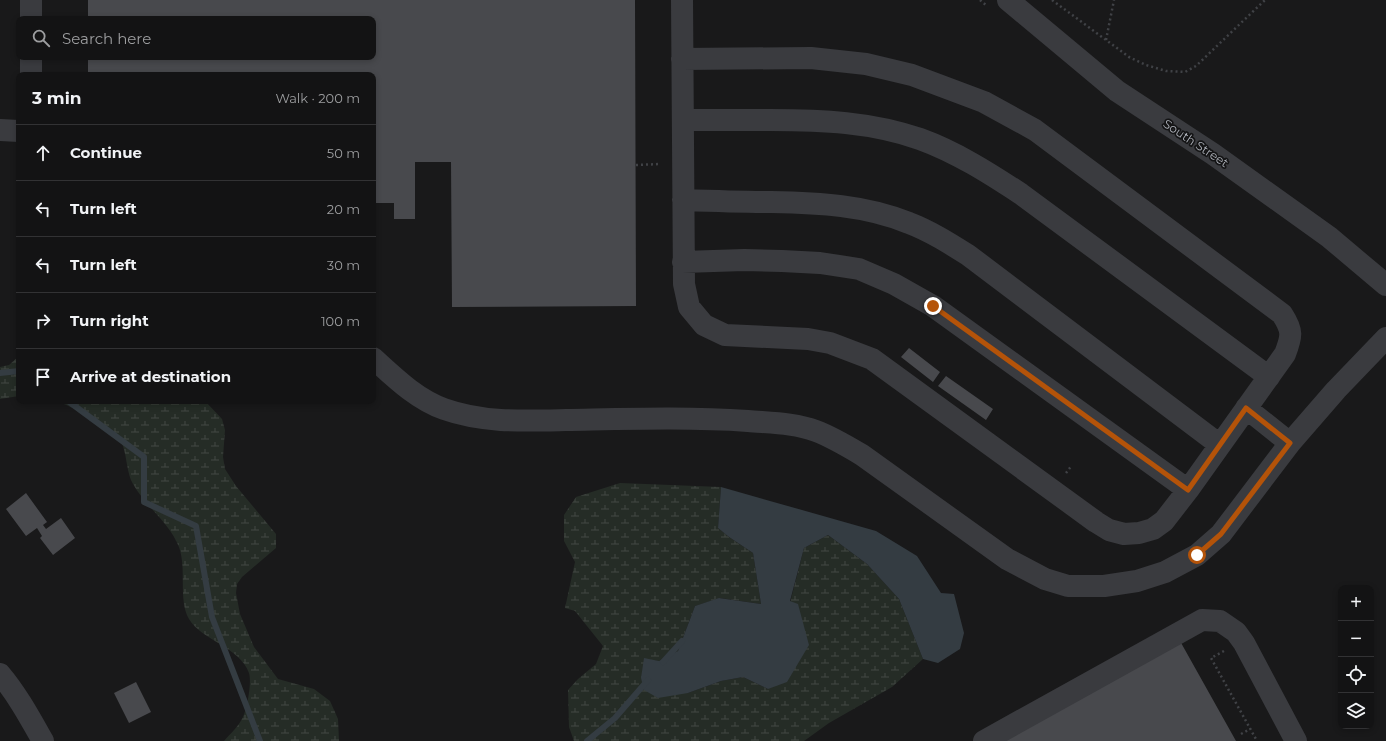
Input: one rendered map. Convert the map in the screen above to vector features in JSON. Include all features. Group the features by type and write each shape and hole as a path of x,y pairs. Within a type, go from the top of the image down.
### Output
{"street":[{"path":"31,16 32,0"},
{"path":"682,0 682,59 683,120 683,262 684,284 688,308 704,325 724,335 808,339 830,343 872,359 1109,530 1124,534 1139,533 1153,529 1164,521 1188,490 1285,354 1291,339 1290,325 1282,314 1041,135 1011,116 984,102 912,75 866,64 810,58 682,59"},
{"name":"South Street","path":"1008,0 1118,91 1213,154 1329,237 1386,285"},
{"path":"31,60 31,72"},
{"path":"683,120 823,120 853,123 920,139 987,171 1021,194 1268,377"},
{"path":"0,130 16,131"},
{"path":"683,200 815,203 845,206 883,214 910,223 940,237 968,255 1220,445"},
{"path":"683,262 744,260 820,263 859,269 894,284 933,306 1188,490"},
{"path":"376,361 417,395 442,408 458,413 490,419 522,422 644,418 716,419 788,424 816,431 837,440 862,455 1007,559 1045,579 1068,586 1104,586 1137,582 1165,572 1197,555 1221,534 1290,443 1336,390 1386,338"},
{"path":"1246,408 1290,443"},
{"path":"984,741 1202,620 1220,621 1236,632 1244,643 1296,741"},
{"path":"0,674 10,686 33,722 43,741"}],"path":[{"path":"1052,0 1129,57 1146,65 1166,71 1185,72 1196,66 1265,0"},
{"path":"1106,40 1114,0"},
{"path":"636,165 668,164"},
{"path":"1226,650 1211,658 1257,741"},
{"path":"1241,734 1250,729"}],"green space":[{"path":"16,359 16,396 0,399 0,367 9,365"},
{"path":"63,404 208,404 222,419 225,430 223,457 225,469 236,486 276,534 276,548 242,577 237,584 236,593 240,614 254,647 278,679 314,689 330,701 338,719 339,741 224,741 239,724 245,713 249,689 249,673 238,657 202,633 189,619 184,603 181,556 175,538 133,484 129,476 123,446 118,438 104,424"},
{"path":"620,483 721,487 718,528 753,553 761,604 720,598 695,606 678,651 659,661 644,659 688,693 721,681 743,677 768,689 804,548 828,535 867,564 899,599 923,659 892,687 829,723 804,741 574,741 569,727 568,690 578,679 596,664 603,646 575,611 565,608 575,562 564,541 564,515 576,497"}],"shaded area":[{"path":"721,487 876,531 917,556 941,593 954,594 964,633 960,649 938,663 923,659 899,599 867,564 828,535 804,548 790,601 798,604 809,645 787,682 768,689 743,677 721,681 688,693 658,698 644,690 641,678 644,658 659,661 678,651 695,606 719,598 761,604 753,553 718,528"}],"building":[{"path":"88,0 635,0 636,306 452,307 451,162 415,162 415,219 394,219 394,203 376,203 376,72 88,72 88,60 376,60 376,16 88,16"},
{"path":"909,348 940,372 933,382 901,357"},
{"path":"946,376 993,409 986,420 938,386"},
{"path":"26,493 47,522 43,525 46,529 61,518 75,538 53,555 40,538 42,536 37,528 26,536 6,509"},
{"path":"1180,641 1236,741 1001,741"},
{"path":"136,682 151,712 129,723 114,693"}],"waterway":[{"path":"0,373 16,371"},
{"path":"72,404 144,457 144,502 196,526 212,617 260,741"},
{"path":"663,662 682,641"},
{"path":"587,741 615,718 648,680"}],"route":[{"path":"933,306 1188,490 1246,408 1290,443 1221,534 1197,555"}]}
